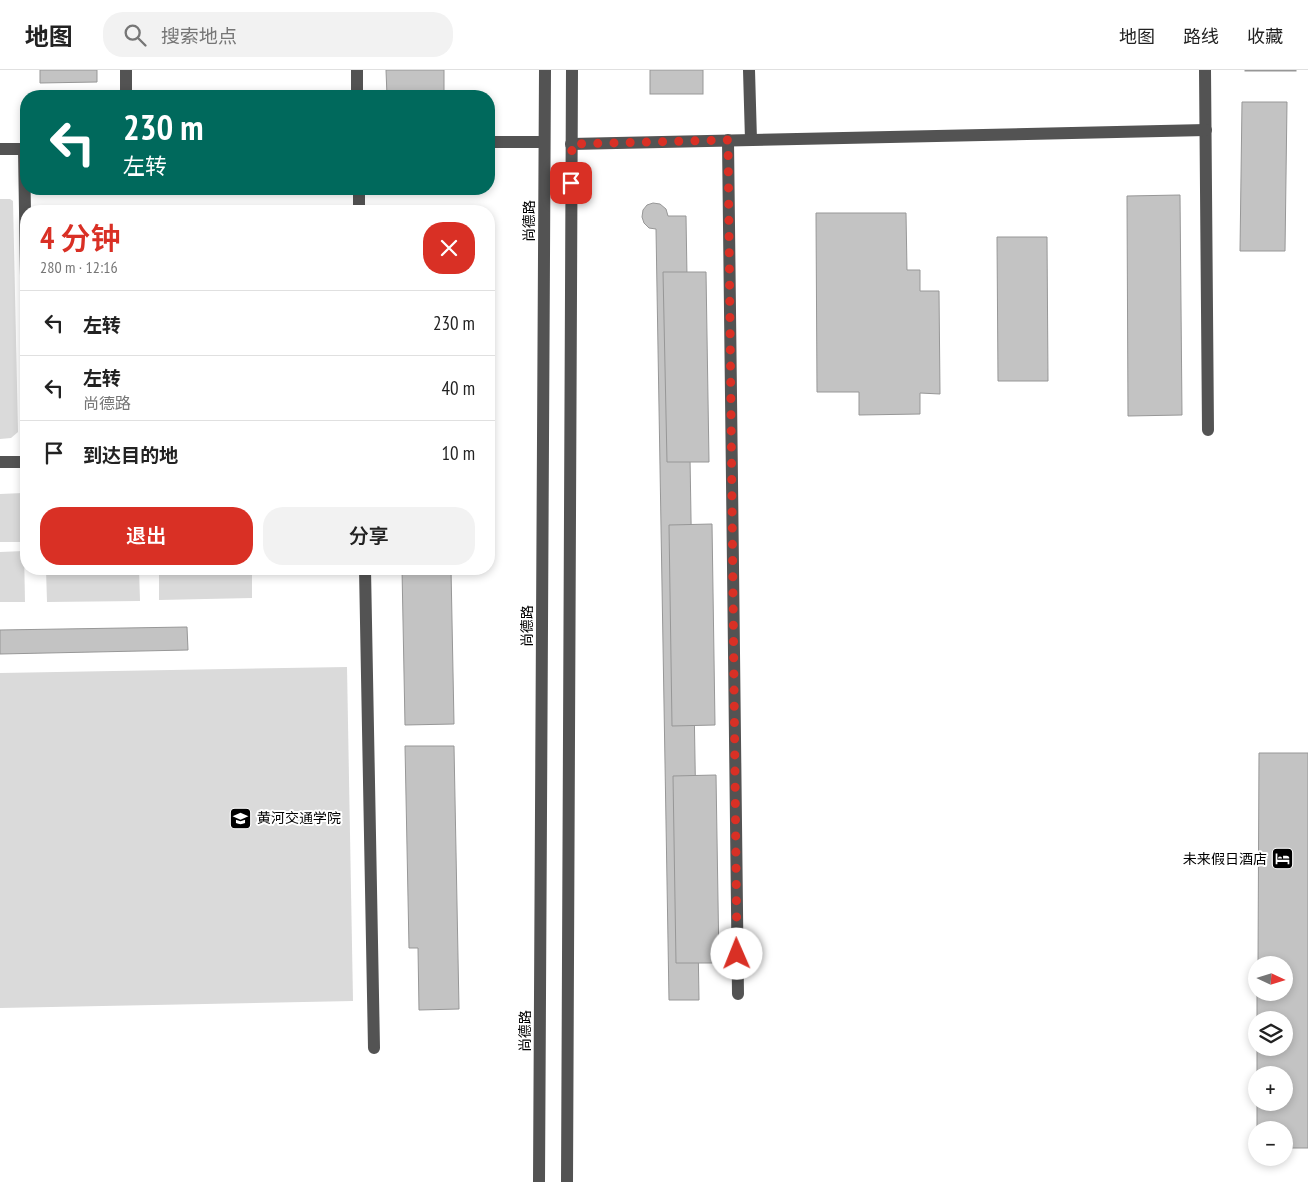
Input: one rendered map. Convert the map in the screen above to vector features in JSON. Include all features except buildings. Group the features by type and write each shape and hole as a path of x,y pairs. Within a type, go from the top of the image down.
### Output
{"street":[{"path":"126,70 126,90"},
{"path":"357,70 357,90"},
{"name":"尚德路","path":"539,1182 545,70"},
{"path":"567,1182 572,70"},
{"path":"750,70 751,140"},
{"path":"1205,70 1208,430"},
{"path":"572,144 1206,130"},
{"path":"728,140 738,994"},
{"path":"495,142 544,142"},
{"path":"0,149 20,149"},
{"path":"0,462 20,462"},
{"path":"366,575 374,1048"}],"shaded area":[{"path":"0,199 10,199 13,201 18,432 11,438 0,439"},
{"path":"20,493 20,542 0,542 0,494"},
{"path":"20,551 20,575 24,575 25,602 0,602 0,552"},
{"path":"46,575 139,575 140,601 47,602"},
{"path":"159,575 252,575 252,598 159,600"},
{"path":"347,667 353,1001 0,1008 0,673"}],"place":[{"name":"黄河交通学院","path":"241,818"},
{"name":"未来假日酒店","path":"1283,859"}],"route":[{"path":"571,183 572,144 728,140 737,954"}]}
